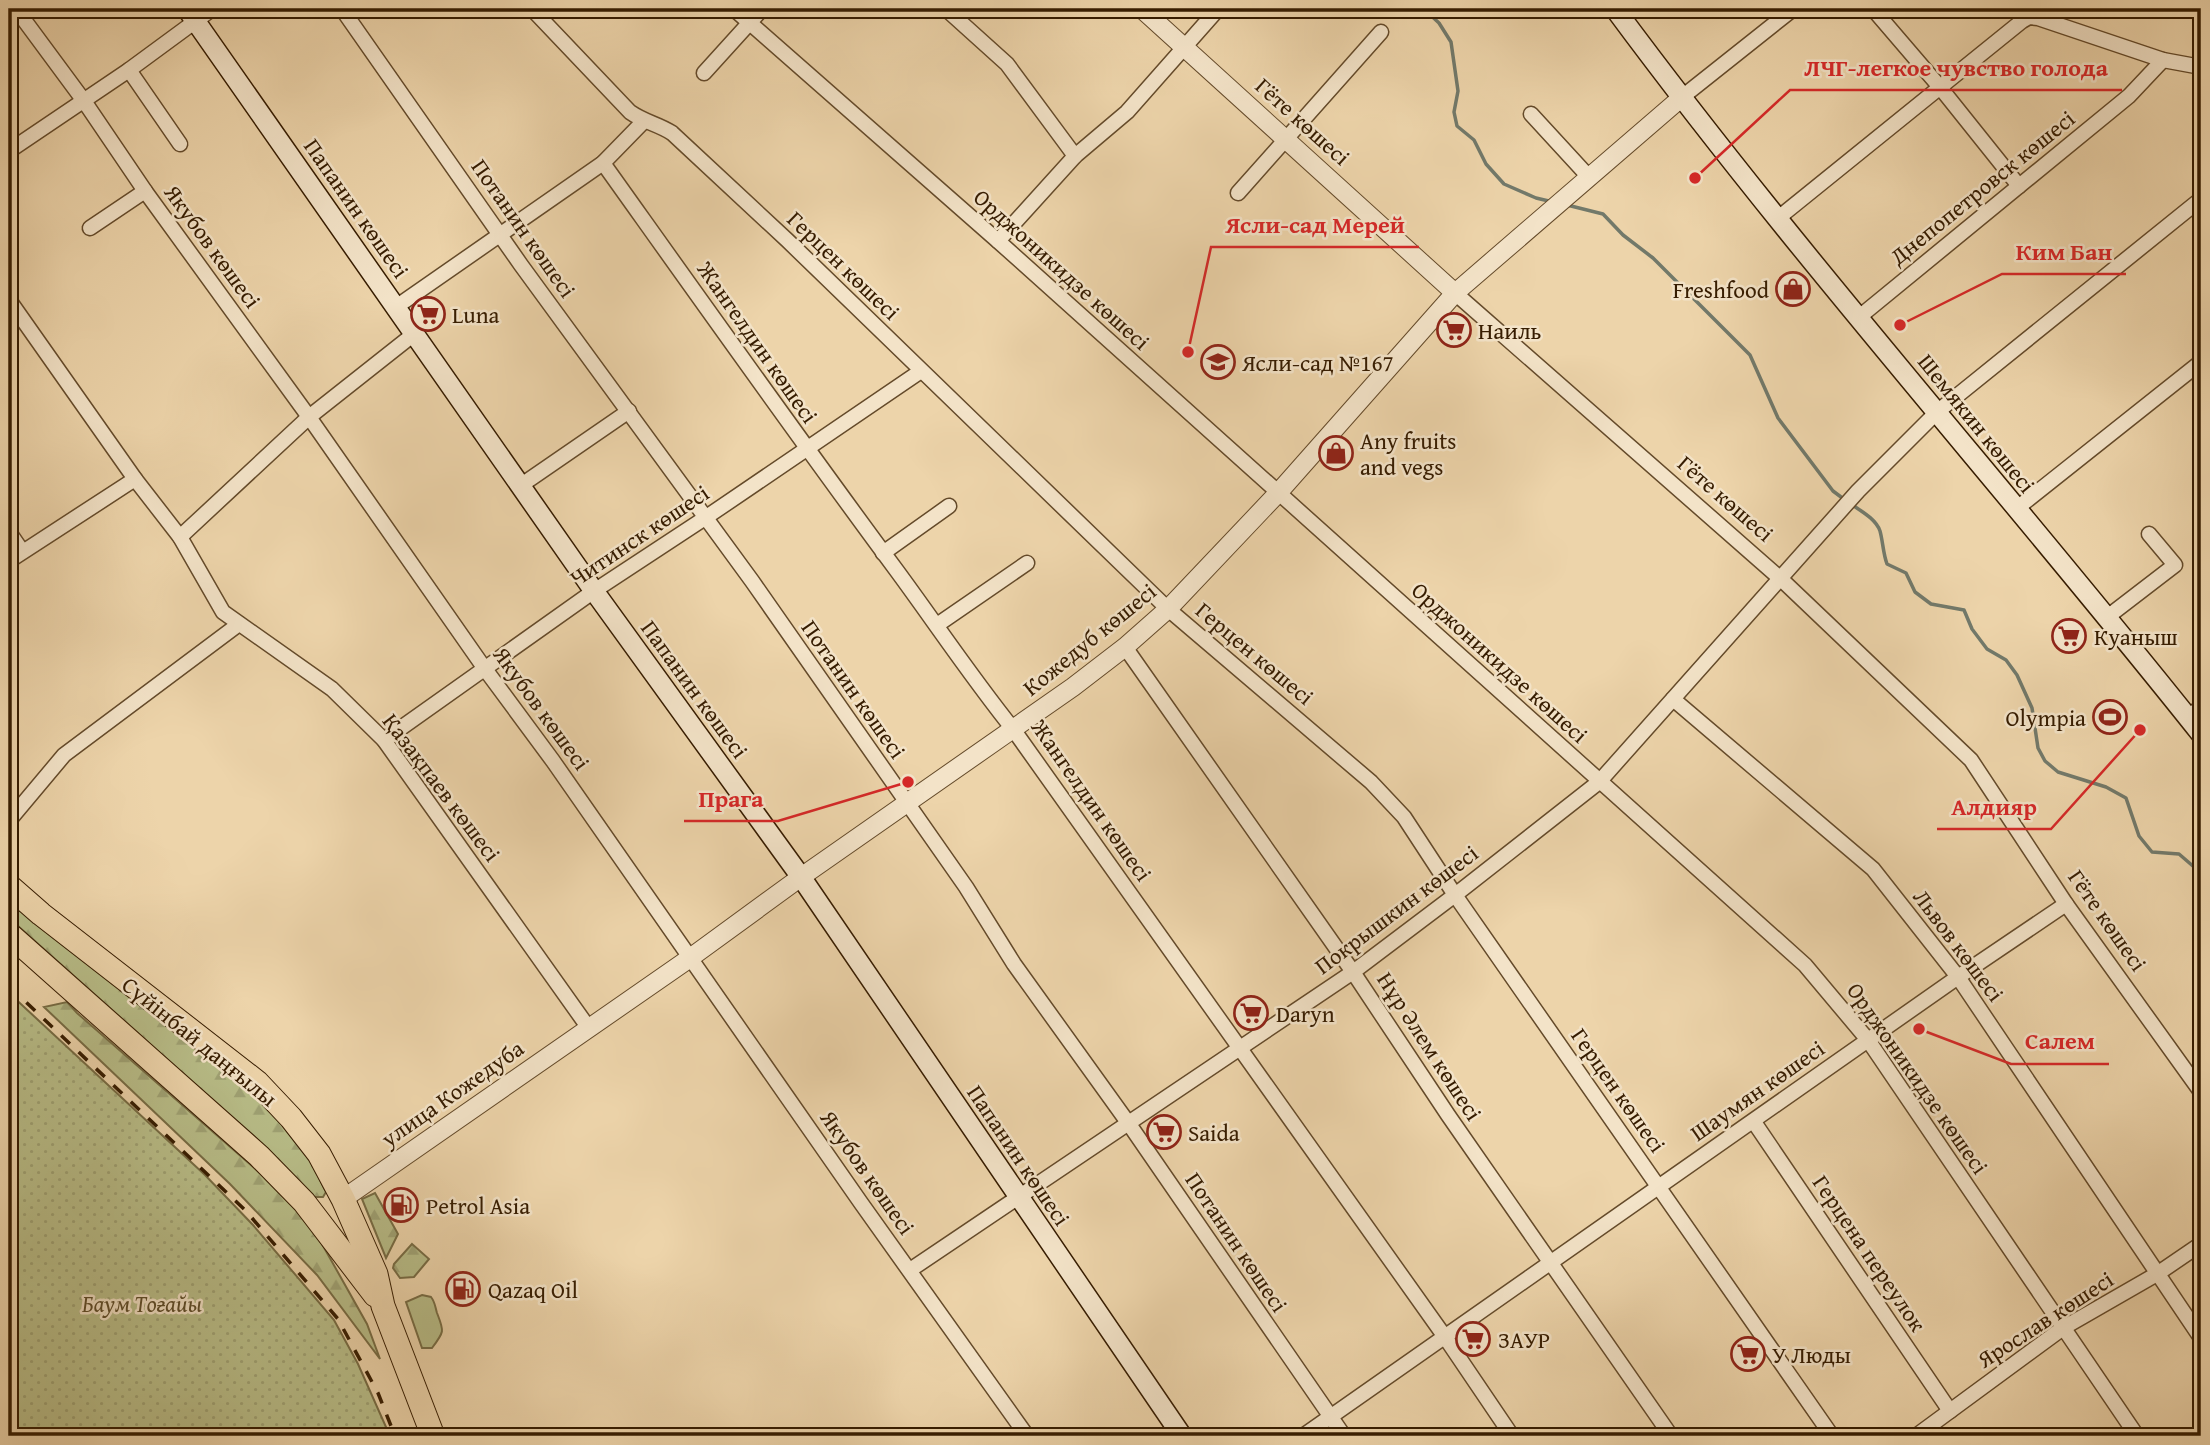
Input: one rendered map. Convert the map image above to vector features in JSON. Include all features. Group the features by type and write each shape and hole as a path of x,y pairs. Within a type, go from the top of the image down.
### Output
{"main road":[{"name":"Шемякин көшесі","path":"1615,9 1681,98 1858,318 2106,618 2195,712 2201,734"},
{"name":"Папанин көшесі","path":"192,15 594,591 801,877 1182,1436"},
{"name":"Сүйінбай даңғылы","path":"9,886 41,914 257,1082 291,1118 319,1154 343,1199 376,1273 383,1306 433,1436"},
{"name":"Сүйінбай даңғылы","path":"9,934 259,1156 304,1202 383,1306"}],"street":[{"name":"Якубов көшесі","path":"16,9 85,101 145,191 553,761 1027,1436"},
{"path":"9,151 129,70 192,15 212,9"},
{"name":"Потанин көшесі","path":"342,9 965,887 1014,964 1129,1124 1344,1436"},
{"name":"Герцен көшесі","path":"532,9 630,112 643,122 660,126 672,133 787,240 1168,609 1371,782 1404,817 1455,895 1832,1436"},
{"name":"Орджоникидзе көшесі","path":"734,9 998,241 1805,965 1868,1040 2137,1436"},
{"path":"704,74 762,9"},
{"path":"946,9 1007,64 1075,156"},
{"name":"Гёте көшесі","path":"1143,9 1455,293 1782,580 1971,760 2066,904 2201,1092"},
{"path":"998,241 1075,156 1127,112 1218,9"},
{"path":"1531,114 1588,176 1793,9"},
{"path":"1873,9 1940,86 2019,186"},
{"path":"1777,219 2022,20 2038,18 2163,60 2201,67"},
{"path":"1238,193 1381,32"},
{"name":"Днепопетровск көшесі","path":"1858,318 2129,96 2163,60"},
{"path":"129,70 180,144"},
{"path":"396,307 603,163 643,122"},
{"name":"Жангелдин көшесі","path":"603,163 807,449 1013,729 1445,1337 1512,1436"},
{"name":"Кожедуб көшесі","path":"588,1027 690,958 1125,647 1168,609 1278,493 1455,293 1588,176"},
{"path":"90,228 145,191"},
{"path":"1937,412 2201,199"},
{"name":"Қазақпаев көшесі","path":"9,300 135,479 180,537 223,612 332,689 384,740 588,1027"},
{"path":"180,537 309,417 414,334"},
{"path":"2016,509 2201,362"},
{"name":"Читинск көшесі","path":"384,740 594,591 921,371"},
{"path":"520,486 629,411"},
{"name":"Покрышкин көшесі","path":"910,1270 1353,972 1599,782 1782,580 1854,496 1937,412"},
{"path":"9,561 135,479"},
{"path":"883,553 949,506"},
{"path":"9,532 22,551"},
{"path":"2106,618 2175,565 2149,534"},
{"path":"937,625 1027,563"},
{"path":"12,817 64,755 239,624"},
{"name":"Нұр Әлем көшесі","path":"1125,647 1353,972 1549,1263 1671,1436"},
{"name":"Львов көшесі","path":"1673,699 1873,869 1958,976 2201,1338"},
{"name":"Шаумян көшесі","path":"1303,1436 1658,1186 1754,1122 1958,976 2066,904"},
{"name":"улица Кожедуба","path":"343,1199 588,1027"},
{"name":"Герцена переулок","path":"1754,1122 1950,1411"},
{"name":"Ярослав көшесі","path":"1916,1436 2063,1328 2157,1274 2201,1244"}],"green space":[{"path":"9,898 262,1096 307,1153 326,1192 323,1197 314,1197 139,1034 9,918"},
{"name":"Баум Тоғайы","path":"9,993 205,1175 253,1225 334,1320 358,1364 390,1436 9,1436"},
{"path":"67,1002 292,1201 322,1244 367,1324 380,1359 317,1275 230,1184 44,1007"},
{"path":"375,1193 398,1234 386,1258 362,1199"},
{"path":"412,1244 429,1259 414,1277 400,1278 393,1268 394,1264"},
{"path":"422,1295 431,1297 442,1328 432,1348 422,1348 406,1302"}],"waterway":[{"path":"1424,9 1439,23 1451,42 1458,91 1454,112 1457,126 1474,140 1486,164 1504,184 1536,198 1553,202"},
{"path":"1567,205 1603,214 1623,235 1653,258 1750,355 1778,418 1833,491 1845,500"},
{"path":"1851,504 1878,527 1887,564 1906,573 1915,592 1931,604 1964,610 1972,629 1987,649 2006,660 2017,675 2032,708 2038,748 2045,761 2058,772 2106,787 2126,798 2139,836 2152,852 2179,854 2201,873"}],"railway":[{"path":"9,986 246,1211 338,1319 378,1393 395,1436"}],"place":[{"name":"ЛЧГ-легкое чувство голода","path":"1695,178"},
{"name":"Freshfood","path":"1793,289"},
{"name":"Luna","path":"428,314"},
{"name":"Ким Бан","path":"1900,325"},
{"name":"Наиль","path":"1454,330"},
{"name":"Ясли-сад Мерей","path":"1188,352"},
{"name":"Ясли-сад №167","path":"1218,362"},
{"name":"Any fruits and vegs","path":"1336,453"},
{"name":"Куаныш","path":"2069,636"},
{"name":"Olympia","path":"2110,717"},
{"name":"Алдияр","path":"2140,730"},
{"name":"Прага","path":"908,782"},
{"name":"Daryn","path":"1251,1013"},
{"name":"Салем","path":"1919,1029"},
{"name":"Saida","path":"1164,1132"},
{"name":"Petrol Asia","path":"401,1205"},
{"name":"Qazaq Oil","path":"463,1289"},
{"name":"ЗАУР","path":"1473,1339"},
{"name":"У Люды","path":"1748,1354"}]}
